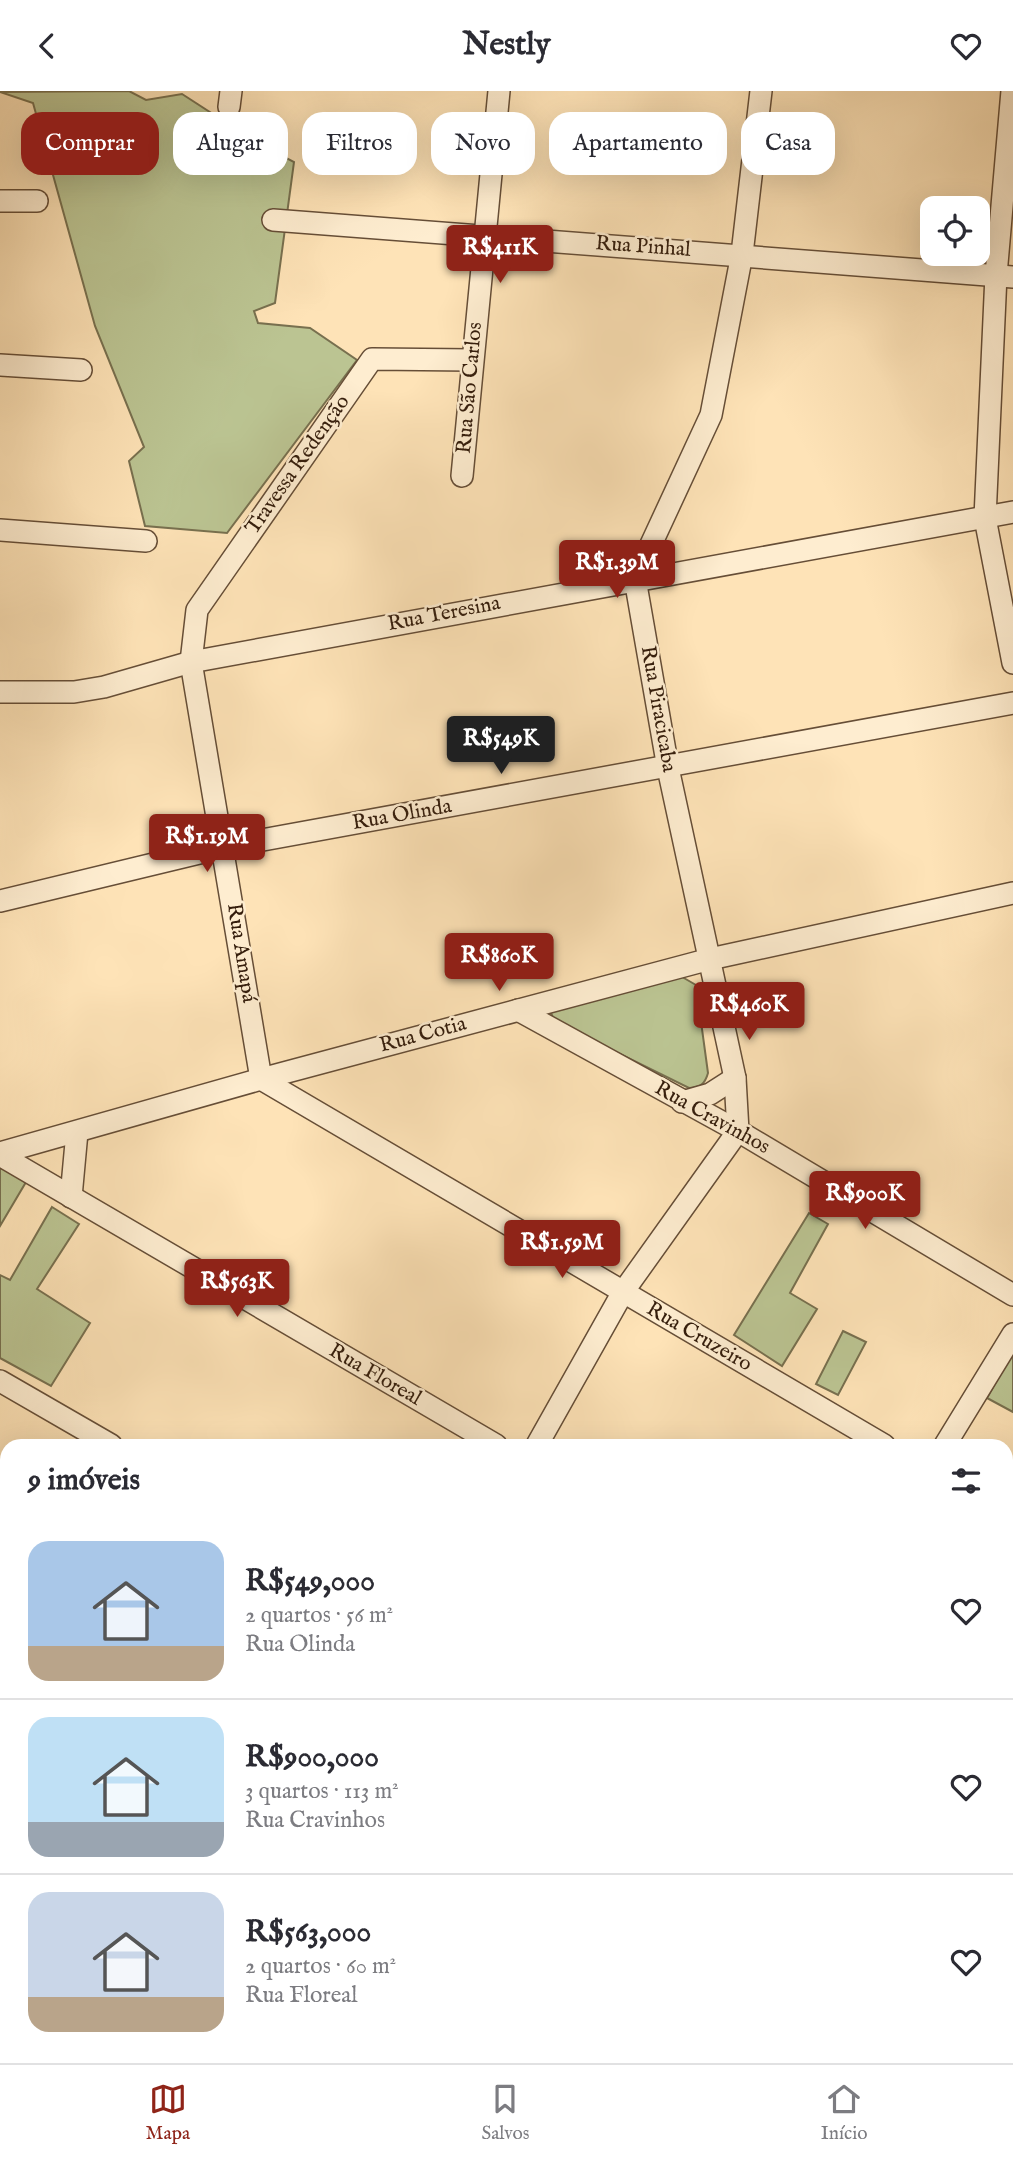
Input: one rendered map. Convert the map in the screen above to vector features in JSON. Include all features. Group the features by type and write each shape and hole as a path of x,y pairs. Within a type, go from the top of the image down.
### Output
{"street":[{"name":"Rua São Carlos","path":"462,476 499,91"},
{"path":"635,579 711,415 742,254 761,91"},
{"path":"1012,91 1004,276 985,518 1013,663"},
{"path":"0,201 37,201"},
{"name":"Rua Pinhal","path":"273,220 1004,276"},
{"name":"Travessa Redenção","path":"191,662 197,610 372,359 472,359"},
{"path":"0,366 81,370"},
{"name":"Rua Teresina","path":"0,692 74,692 191,662 1013,512"},
{"path":"0,530 146,541"},
{"name":"Rua Piracicaba","path":"635,579 668,768 735,1078 738,1131"},
{"name":"Rua Amapá","path":"191,662 261,1079"},
{"name":"Rua Olinda","path":"0,901 224,847 1013,703"},
{"name":"Rua Cotia","path":"0,1154 261,1079 710,959 1013,893"},
{"name":"Rua Cravinhos","path":"518,1010 738,1131 1013,1295"},
{"path":"682,1102 710,1094 735,1078"},
{"name":"Rua Cruzeiro","path":"261,1079 874,1439"},
{"path":"540,1439 623,1292 738,1131"},
{"path":"71,1197 77,1132"},
{"name":"Rua Floreal","path":"0,1154 486,1439"},
{"path":"949,1439 1013,1334"},
{"path":"0,1381 101,1439"}],"green space":[{"path":"129,91 146,100 182,94 210,112 173,112 173,175 288,175 288,159 294,162 275,303 254,311 258,323 310,328 357,360 227,533 145,526 129,461 144,447 95,326 53,175 159,175 159,112 36,112 33,103 0,92"},
{"path":"677,974 696,985 708,1073 704,1083 696,1087 689,1088 555,1022 551,1013 556,1006"},
{"path":"0,1167 26,1182 0,1226"},
{"path":"52,1207 79,1224 37,1289 90,1323 51,1386 0,1358 0,1275 10,1280"},
{"path":"809,1213 828,1224 790,1293 817,1309 782,1366 734,1335"},
{"path":"843,1331 866,1342 838,1395 816,1384"},
{"path":"1013,1351 1013,1412 987,1398"}]}
